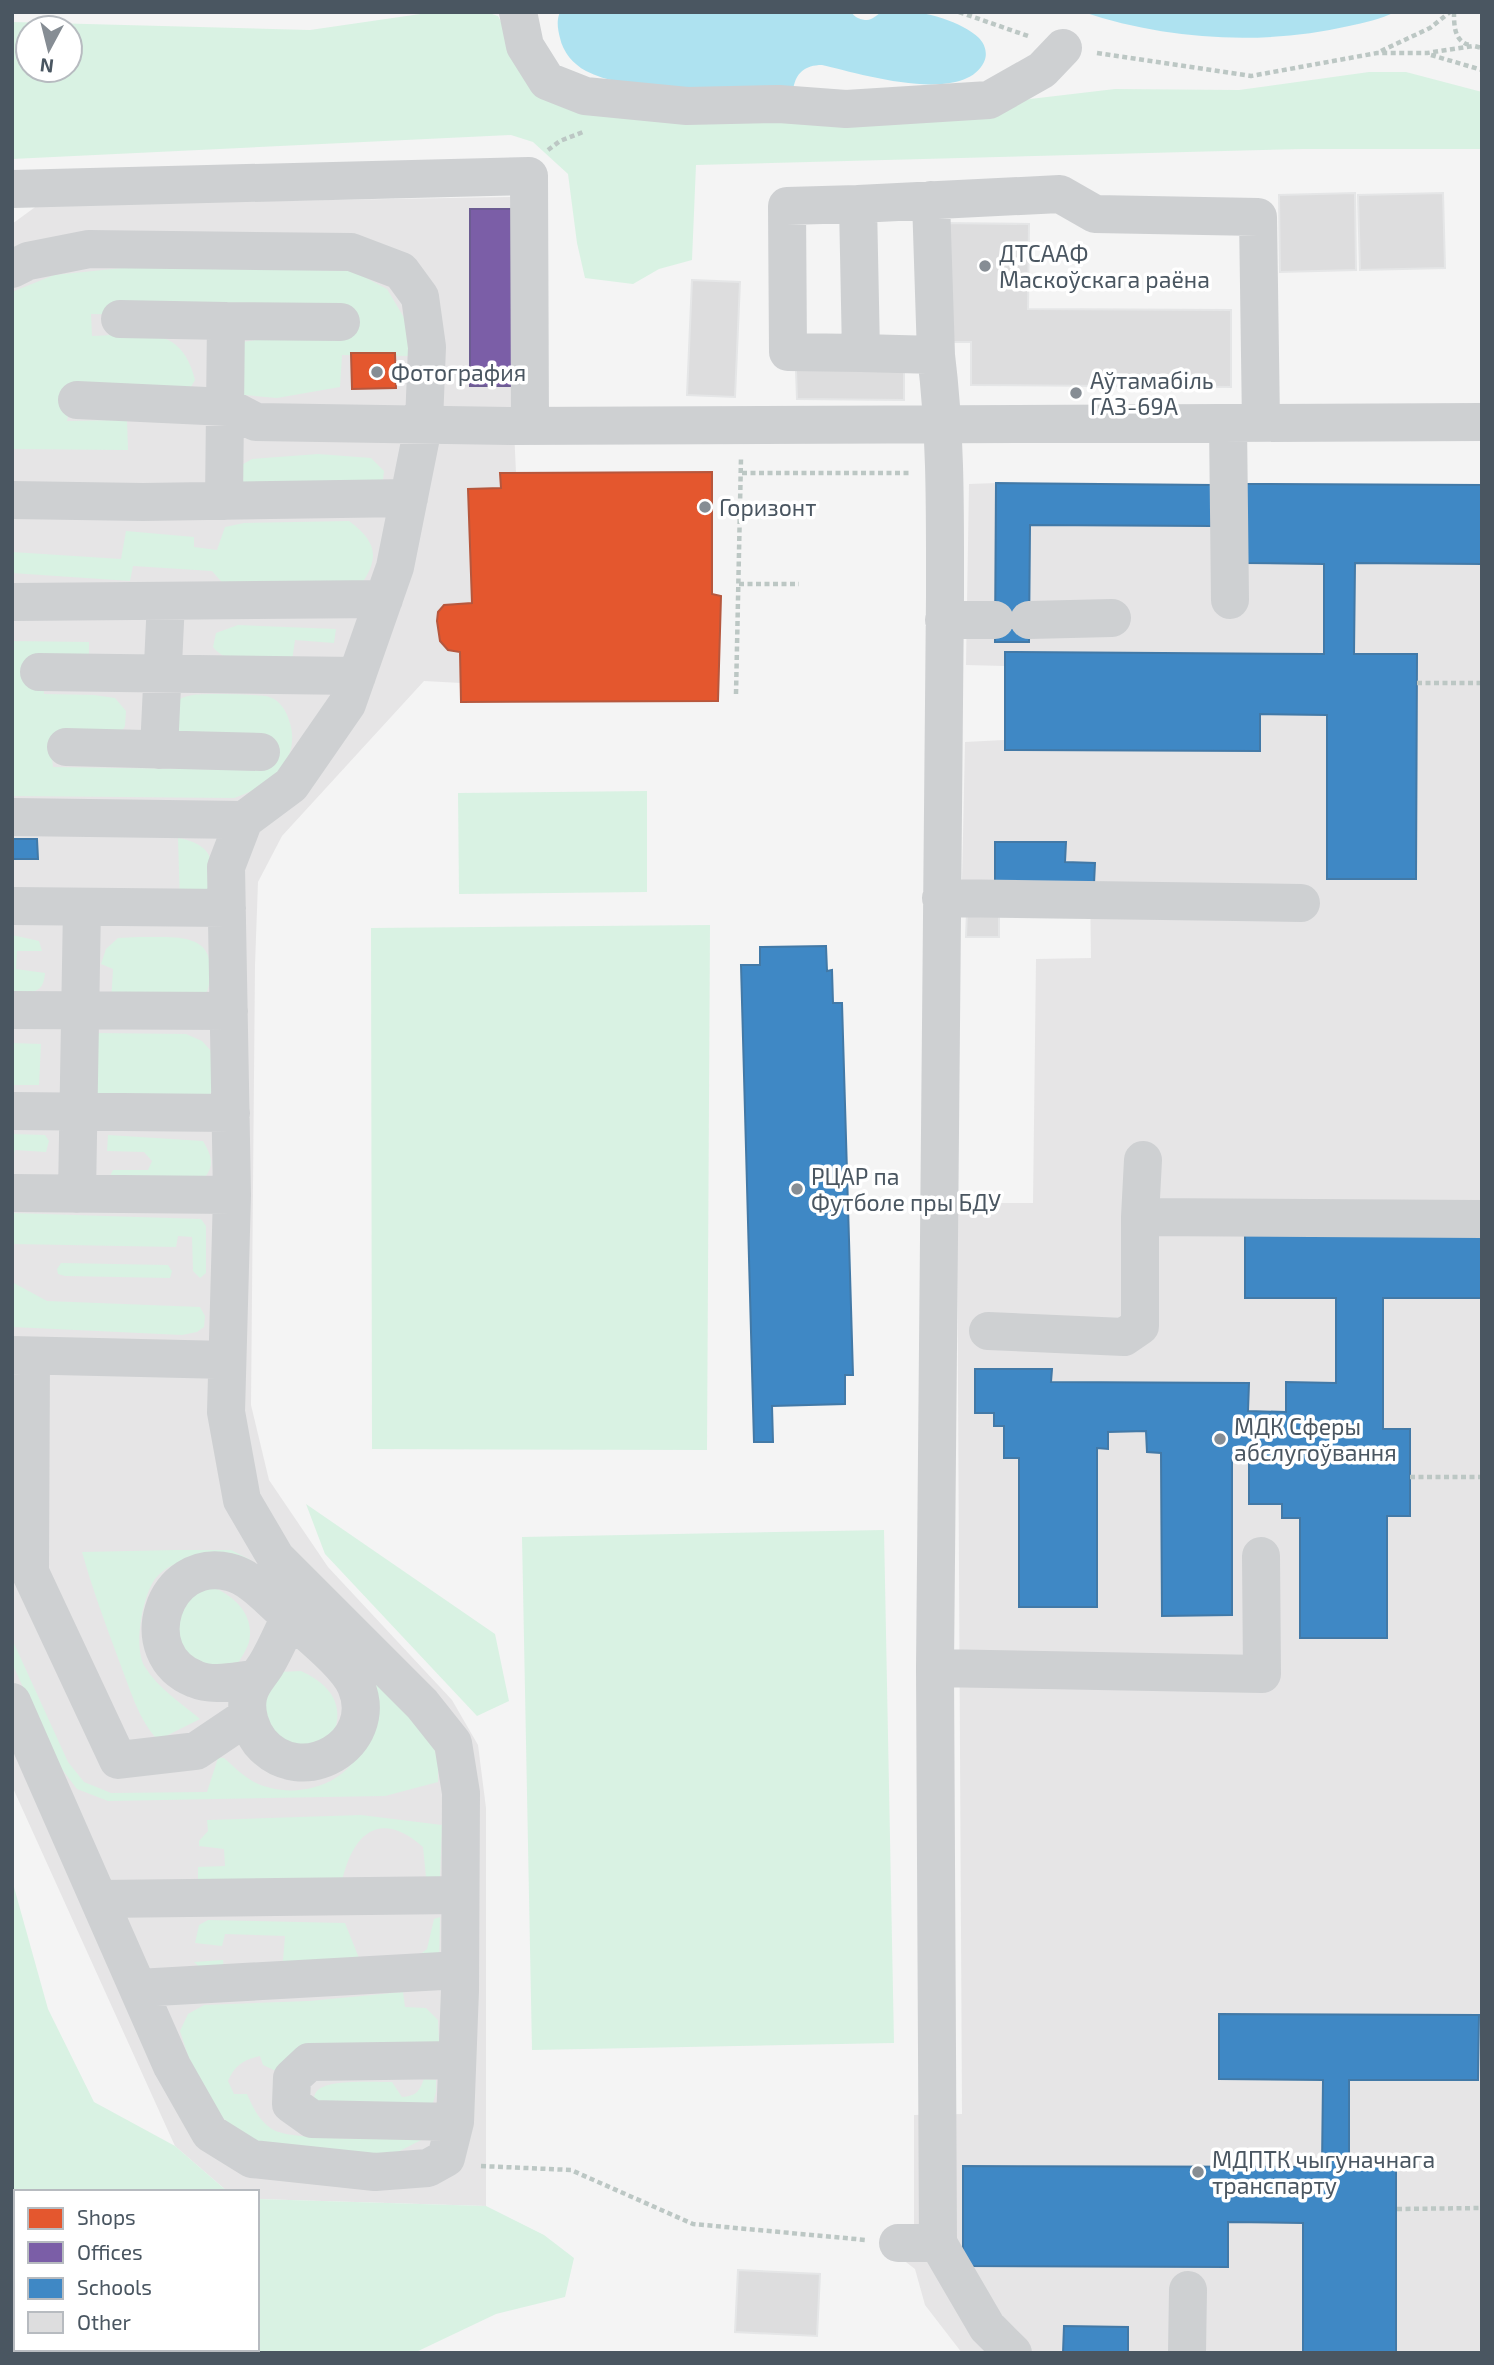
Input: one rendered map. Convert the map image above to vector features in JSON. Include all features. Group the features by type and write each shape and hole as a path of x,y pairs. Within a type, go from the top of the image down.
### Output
{"lane":[{"path":"518,12 524,47 547,81 585,96 687,106 779,104 846,109 989,100 1042,70 1063,48"},
{"path":"12,189 529,176 530,425"},
{"path":"936,355 788,352 787,206 1060,194 1095,214 1258,217 1262,381 1245,423 1230,600"},
{"path":"931,200 936,355 945,473 935,1668 938,2243 987,2327 1013,2353"},
{"path":"858,204 861,353"},
{"path":"12,269 28,261 89,248 351,253 401,271 420,297 427,347 424,422 395,567 384,600 347,704 291,785 244,820 226,867 232,1195 226,1412 242,1500 299,1603 348,1671 357,1687 360,1705 358,1724 350,1740 337,1753 320,1761 301,1763 282,1759 266,1749 254,1734 248,1716 248,1697 254,1679 265,1665 299,1603"},
{"path":"121,319 341,322"},
{"path":"224,501 226,321"},
{"path":"77,400 227,407 256,422 530,425 1482,422"},
{"path":"12,500 409,498"},
{"path":"13,602 384,600"},
{"path":"159,750 166,601"},
{"path":"944,620 1112,618"},
{"path":"39,672 357,676"},
{"path":"66,747 261,752"},
{"path":"12,817 244,820"},
{"path":"941,898 1301,903"},
{"path":"12,906 227,908"},
{"path":"78,1194 82,907"},
{"path":"12,1010 229,1011"},
{"path":"12,1111 231,1113"},
{"path":"988,1331 1124,1337 1140,1326 1143,1160"},
{"path":"12,1193 232,1195"},
{"path":"1140,1217 1482,1219"},
{"path":"227,1360 22,1356 30,1572 118,1760 196,1751 248,1716"},
{"path":"935,1668 1262,1674 1261,1556"},
{"path":"12,1702 172,2066 210,2133 252,2159 374,2172 428,2168 446,2158 455,2122 460,1970 461,1793 453,1743 422,1704 299,1603 230,1572 211,1571 193,1575 178,1585 167,1600 160,1618 160,1636 167,1655 179,1670 195,1680 214,1684 254,1679"},
{"path":"99,1899 460,1895"},
{"path":"138,1988 460,1970"},
{"path":"455,2122 312,2119 292,2104 292,2078 309,2062 457,2060"},
{"path":"898,2243 938,2243"},
{"path":"1187,2353 1188,2290"}],"path":[{"path":"959,12 1063,48 1251,76 1377,53 1427,53 1474,46"},
{"path":"1377,53 1430,28 1452,12 1457,36 1464,44 1482,48"},
{"path":"1427,53 1482,70"},
{"path":"529,176 539,158 559,141 605,122 625,100"},
{"path":"729,458 742,458 736,695"},
{"path":"742,473 945,473"},
{"path":"739,584 799,584"},
{"path":"1417,683 1482,683"},
{"path":"1410,1477 1482,1477"},
{"path":"446,2158 488,2167 571,2170 693,2224 898,2243"},
{"path":"1396,2209 1482,2208"}],"shaded area":[{"path":"511,197 511,209 470,210 470,386 512,386 516,473 500,473 501,488 468,489 472,603 444,605 438,612 437,621 440,641 448,649 460,652 461,683 424,681 282,836 258,882 255,965 251,1405 269,1480 328,1567 452,1700 478,1745 486,1808 486,2206 259,2199 259,2190 226,2190 175,2146 12,1786 12,224 38,205"},
{"path":"969,484 1482,485 1482,2353 962,2353 925,2305 915,2269 898,2256 914,2228 914,2115 962,2114 957,1203 1033,1203 1036,959 1091,958 1090,884 962,882 965,742 1004,740 1005,666 966,665"}],"green space":[{"path":"434,12 486,12 498,16 528,79 988,108 1030,99 1115,89 1239,90 1369,72 1406,72 1482,92 1482,149 1303,149 696,165 692,260 659,269 633,284 585,278 577,243 568,174 533,142 511,135 12,159 12,22 14,84 84,84 84,24 310,30"},
{"path":"142,266 353,271 387,289 406,321 410,356 342,355 340,387 277,398 233,394 242,342 283,336 325,318 91,314 92,336 142,334 169,340 180,349 188,361 195,380 183,400 70,406 67,421 127,420 128,450 12,449 12,292 54,275"},
{"path":"318,454 371,458 384,471 382,488 231,491 238,467 252,459"},
{"path":"349,521 367,538 373,555 368,572 355,593 234,596 212,571 133,566 130,581 12,573 12,552 121,559 126,531 194,537 194,547 217,550 225,527 244,523"},
{"path":"238,625 336,629 334,643 295,640 292,661 250,662 229,658 213,647 216,633"},
{"path":"12,641 89,642 89,676 43,675 44,694 115,698 126,711 125,726 116,741 51,749 53,767 250,770 181,746 173,702 190,695 207,694 264,696 276,701 286,713 292,735 287,760 280,770 259,787 234,798 12,796"},
{"path":"647,791 647,892 459,894 458,793"},
{"path":"178,838 199,845 210,857 212,864 206,895 180,904"},
{"path":"710,925 707,1450 372,1449 371,928"},
{"path":"12,935 39,941 42,951 17,951 16,969 45,973 42,986 35,991 12,991"},
{"path":"172,937 194,942 202,947 208,955 210,978 199,1003 111,1003 113,969 101,964 106,949 118,938"},
{"path":"95,1033 186,1034 202,1041 212,1052 212,1091 205,1102 86,1102"},
{"path":"12,1043 41,1044 39,1085 12,1085"},
{"path":"12,1134 45,1135 49,1141 46,1152 15,1150 12,1159"},
{"path":"108,1135 203,1141 210,1154 210,1170 197,1186 109,1178 113,1170 148,1170 152,1161 144,1152 107,1151"},
{"path":"12,1213 201,1219 206,1226 206,1273 200,1278 193,1271 192,1237 178,1236 176,1247 12,1244"},
{"path":"61,1263 168,1265 172,1271 170,1278 65,1276 58,1274 57,1269"},
{"path":"12,1282 47,1301 200,1307 205,1316 204,1327 197,1332 182,1335 12,1327"},
{"path":"306,1504 495,1634 509,1701 477,1716 325,1554"},
{"path":"884,1530 894,2043 532,2050 522,1537"},
{"path":"231,1550 249,1559 278,1589 224,1566 197,1559 174,1564 155,1579 143,1610 139,1636 141,1659 157,1682 200,1719 158,1740 146,1724 132,1696 82,1552"},
{"path":"213,1587 242,1608 249,1623 248,1645 239,1662 182,1670 168,1605"},
{"path":"313,1620 432,1740 438,1763 438,1782 385,1796 108,1801 77,1789 58,1764 12,1663 12,1639 68,1762 84,1782 111,1793 207,1792 218,1758 224,1758 246,1777 266,1787 304,1789 329,1782 340,1775 350,1766 365,1744"},
{"path":"301,1671 324,1685 334,1699 337,1707 335,1728 326,1746 269,1754 256,1689 280,1672"},
{"path":"361,1815 442,1825 439,1904 426,1877 423,1847 408,1836 381,1828 361,1839 353,1850 342,1881 198,1885 198,1867 225,1866 224,1849 199,1846 199,1841 208,1831 207,1820"},
{"path":"12,1880 48,2009 94,2102 175,2146 226,2190 14,2190 14,2351 259,2351 259,2199 486,2206 544,2235 574,2258 565,2297 496,2314 414,2353 12,2353"},
{"path":"440,1917 439,1968 207,1974 194,1962 223,1960 224,1971 282,1972 285,1936 225,1934 222,1946 195,1943 199,1925 208,1920 345,1923 359,1958 411,1962 427,1949 434,1919"},
{"path":"403,1992 405,2007 426,2008 438,2020 440,2061 276,2071 263,2065 260,2056 240,2064 228,2081 234,2094 247,2094 263,2122 283,2133 321,2138 425,2138 390,2156 249,2140 217,2113 188,2056 180,2031 188,2014 204,2005 309,2001"},
{"path":"424,2079 436,2080 433,2103 315,2106 316,2092 332,2084 392,2082 402,2097 416,2092"}],"water":[{"path":"906,11 947,20 970,31 983,43 986,56 972,75 955,82 908,83 822,65 802,71 796,79 793,91 657,87 606,79 577,65 561,43 558,25 560,12 851,12 868,20 883,12"},
{"path":"1083,12 1395,12 1366,22 1316,32 1249,38 1148,29"}],"building: Shops":[{"path":"351,353 395,353 396,388 352,389"},
{"path":"712,472 712,594 721,596 718,701 461,702 460,652 448,650 440,641 437,621 438,612 444,605 472,603 468,489 501,488 500,473"}],"building: Offices":[{"path":"470,209 511,209 512,386 470,386"}],"building: Schools":[{"path":"996,483 1212,485 1211,526 1030,525 1029,642 995,642"},
{"path":"1246,484 1482,485 1482,564 1355,563 1354,654 1417,654 1416,879 1327,879 1327,715 1260,714 1260,751 1005,750 1005,652 1324,654 1324,564 1245,563"},
{"path":"12,839 37,839 38,859 12,859"},
{"path":"995,842 1066,842 1065,862 1095,863 1094,884 995,883"},
{"name":"РЦАР па Футболе пры БДУ","path":"826,946 827,971 832,970 833,1003 842,1003 853,1375 845,1375 845,1404 772,1406 773,1442 754,1442 741,965 760,965 760,947"},
{"path":"1245,1232 1482,1232 1482,1298 1383,1298 1383,1429 1410,1429 1410,1516 1387,1516 1387,1638 1300,1638 1300,1518 1282,1518 1282,1504 1249,1504 1249,1460 1232,1460 1232,1615 1162,1616 1161,1453 1147,1452 1146,1431 1108,1432 1108,1449 1097,1448 1097,1607 1019,1607 1019,1458 1004,1458 1004,1426 994,1426 994,1413 975,1413 975,1369 1052,1369 1051,1382 1249,1383 1248,1411 1286,1412 1286,1382 1336,1383 1336,1298 1245,1298"},
{"path":"1219,2014 1479,2015 1478,2080 1349,2080 1349,2161 1396,2162 1396,2353 1303,2353 1303,2223 1228,2222 1228,2267 963,2266 963,2166 1322,2167 1323,2080 1219,2079"},
{"path":"1064,2326 1128,2327 1128,2353 1063,2353"}],"building: Other":[{"path":"1355,193 1356,270 1280,272 1279,195"},
{"path":"1443,193 1445,268 1360,270 1358,195"},
{"name":"ДТСААФ Маскоўскага раёна","path":"941,223 1029,224 1028,309 1231,310 1231,387 971,385 971,342 941,342"},
{"path":"692,280 740,282 735,397 687,395"},
{"path":"796,370 904,370 904,400 797,399"},
{"path":"967,912 999,912 999,937 966,937"},
{"path":"738,2270 820,2274 817,2336 735,2332"}],"place":[{"name":"ДТСААФ Маскоўскага раёна","path":"985,266"},
{"name":"Фотография","path":"377,372"},
{"name":"Аўтамабіль ГАЗ-69А","path":"1076,393"},
{"name":"Горизонт","path":"705,507"},
{"name":"РЦАР па Футболе пры БДУ","path":"797,1189"},
{"name":"МДК Сферы абслугоўвання","path":"1220,1439"},
{"name":"МДПТК чыгуначнага транспарту","path":"1198,2172"}]}
